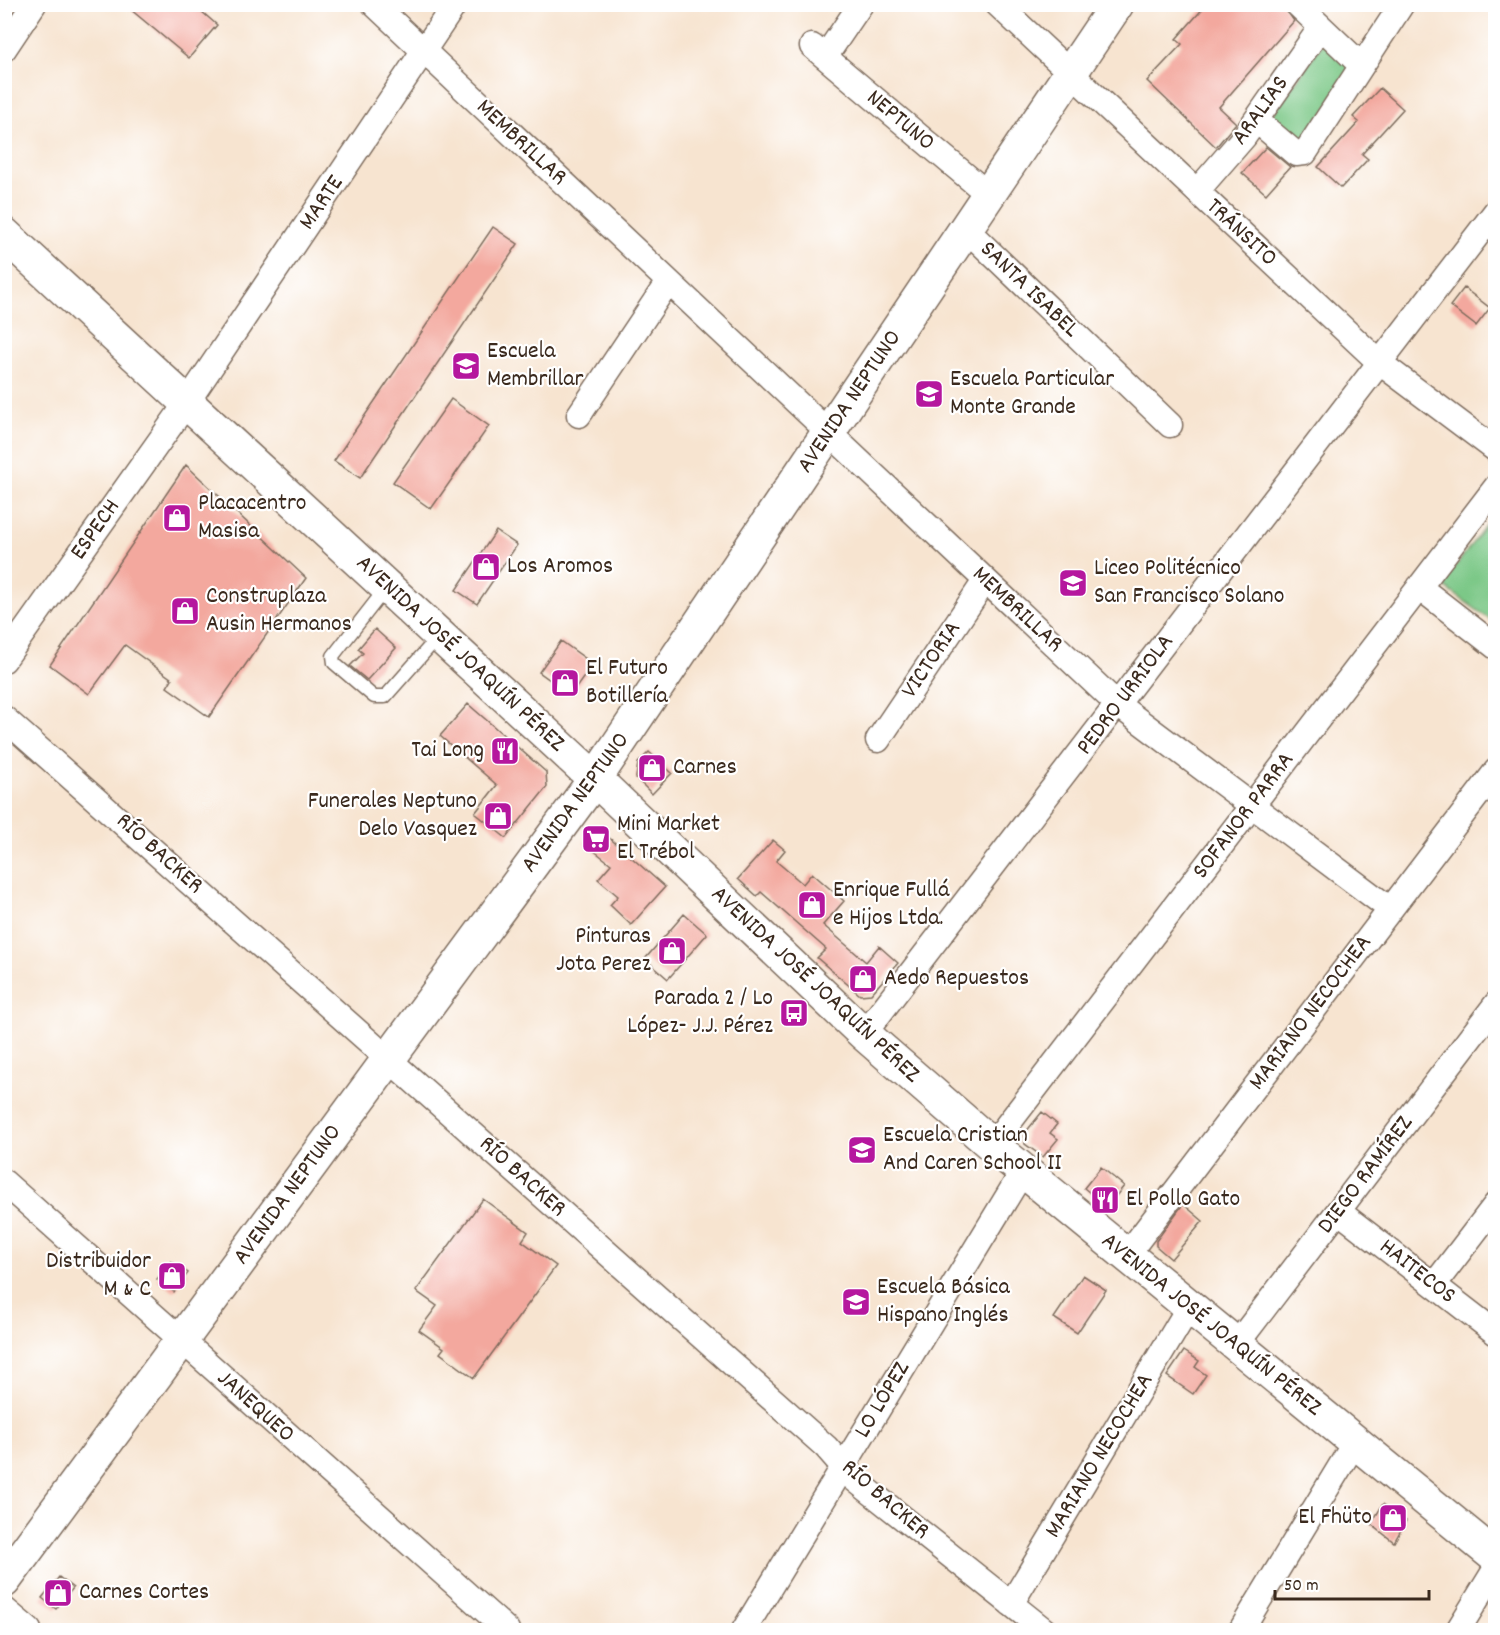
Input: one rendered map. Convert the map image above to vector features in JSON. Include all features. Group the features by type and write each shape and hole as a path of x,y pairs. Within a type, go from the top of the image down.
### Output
{"main road":[{"name":"AVENIDA NEPTUNO","path":"4,1581 595,779 1117,4"},
{"name":"AVENIDA JOSÉ JOAQUÍN PÉREZ","path":"4,234 188,401 595,779 864,1034 1023,1171 1496,1557"}],"street":[{"path":"4,49 34,4"},
{"name":"MEMBRILLAR","path":"374,4 1118,705 1390,909"},
{"name":"MARTE","path":"188,401 455,4"},
{"name":"NEPTUNO","path":"861,4 818,52 989,195"},
{"name":"TRÁNSITO","path":"997,4 1380,363 1496,450"},
{"path":"1297,4 1361,65"},
{"path":"1257,121 1296,154 1305,153 1402,4"},
{"name":"ARALIAS","path":"1197,191 1257,121 1321,27"},
{"name":"PEDRO URRIOLA","path":"864,1034 1496,211"},
{"name":"SANTA ISABEL","path":"966,229 1170,425"},
{"path":"579,415 668,282"},
{"name":"ESPECH","path":"4,660 188,401"},
{"name":"SOFANOR PARRA","path":"992,1145 1496,487"},
{"name":"VICTORIA","path":"878,740 985,580"},
{"path":"1419,587 1496,646"},
{"name":"RÍO BACKER","path":"4,718 826,1447 854,1479 1044,1630"},
{"name":"MARIANO NECOCHEA","path":"1126,1256 1496,771"},
{"name":"DIEGO RAMÍREZ","path":"1236,1345 1496,1004"},
{"name":"LO LÓPEZ","path":"744,1630 1023,1171"},
{"name":"JANEQUEO","path":"4,1182 507,1630"},
{"path":"1434,1285 1496,1204"},
{"name":"HAITECOS","path":"1338,1211 1496,1333"},
{"name":"MARIANO NECOCHEA","path":"1011,1604 1189,1307"},
{"path":"1241,1630 1355,1442"},
{"path":"1458,1630 1496,1568"},
{"path":"4,1609 29,1630"}],"lane":[{"path":"387,587 333,656 334,663 374,696 385,697 440,635"}],"green space":[{"path":"1325,40 1355,68 1302,146 1268,121"},
{"path":"1495,512 1495,623 1442,585"}],"building":[{"path":"124,4 193,4 217,25 189,58"},
{"path":"1207,4 1282,4 1294,21 1219,107 1236,123 1216,147 1147,81 1182,44 1176,39"},
{"path":"1380,88 1403,109 1362,154 1368,159 1341,188 1318,167 1359,122 1353,117"},
{"path":"1266,147 1290,167 1266,194 1242,173"},
{"path":"493,227 518,244 360,478 334,461"},
{"path":"1464,288 1490,308 1476,326 1450,306"},
{"path":"451,399 489,426 431,509 393,482"},
{"name":"Construplaza Ausin Hermanos","path":"186,465 306,578 209,717 167,687 172,679 125,645 89,694 50,665"},
{"name":"Los Aromos","path":"496,531 517,545 477,604 456,590"},
{"path":"375,629 396,648 367,680 350,666 363,653 358,649"},
{"path":"561,641 593,664 571,695 539,672"},
{"path":"468,704 546,772 547,787 506,838 475,813 497,785 440,736"},
{"name":"Carnes","path":"649,752 672,773 652,794 636,778 638,763"},
{"path":"597,827 665,887 631,925 610,905 618,896 598,879 611,864 584,843"},
{"path":"773,840 785,850 776,861 803,884 812,873 844,901 823,925 866,962 879,946 898,963 871,994 860,995 817,958 826,949 761,892 757,896 738,879"},
{"name":"Pinturas Jota Perez","path":"684,914 707,934 668,979 645,959"},
{"path":"1042,1112 1057,1124 1050,1133 1058,1139 1043,1157 1025,1144 1025,1133"},
{"path":"1101,1167 1124,1186 1107,1207 1084,1188"},
{"path":"483,1199 528,1232 522,1241 556,1266 474,1378 440,1353 444,1348 419,1330 437,1306 416,1291"},
{"path":"1183,1204 1203,1221 1171,1259 1156,1246 1156,1241"},
{"name":"Distribuidor M & C","path":"171,1261 188,1273 174,1292 157,1279"},
{"path":"1083,1275 1106,1290 1077,1333 1054,1318"},
{"path":"1184,1351 1199,1361 1195,1367 1206,1375 1193,1394 1167,1376"},
{"path":"1383,1504 1406,1521 1394,1542 1371,1524"},
{"name":"Carnes Cortes","path":"59,1577 73,1588 56,1609 42,1598"}],"place":[{"name":"Escuela Membrillar","path":"466,366"},
{"name":"Escuela Particular Monte Grande","path":"929,394"},
{"name":"Placacentro Masisa","path":"177,518"},
{"name":"Los Aromos","path":"486,567"},
{"name":"Liceo Politécnico San Francisco Solano","path":"1073,583"},
{"name":"Construplaza Ausin Hermanos","path":"185,611"},
{"name":"El Futuro Botillería","path":"565,683"},
{"name":"Tai Long","path":"505,751"},
{"name":"Carnes","path":"652,768"},
{"name":"Funerales Neptuno Delo Vasquez","path":"498,816"},
{"name":"Mini Market El Trébol","path":"596,839"},
{"name":"Enrique Fullá e Hijos Ltda.","path":"812,905"},
{"name":"Pinturas Jota Perez","path":"672,951"},
{"name":"Aedo Repuestos","path":"863,979"},
{"name":"Parada 2 / Lo López- J.J. Pérez","path":"794,1013"},
{"name":"Escuela Cristian And Caren School II","path":"862,1150"},
{"name":"El Pollo Gato","path":"1105,1200"},
{"name":"Distribuidor M & C","path":"172,1276"},
{"name":"Escuela Básica Hispano Inglés","path":"856,1302"},
{"name":"El Fhüto","path":"1393,1518"},
{"name":"Carnes Cortes","path":"58,1593"}]}
